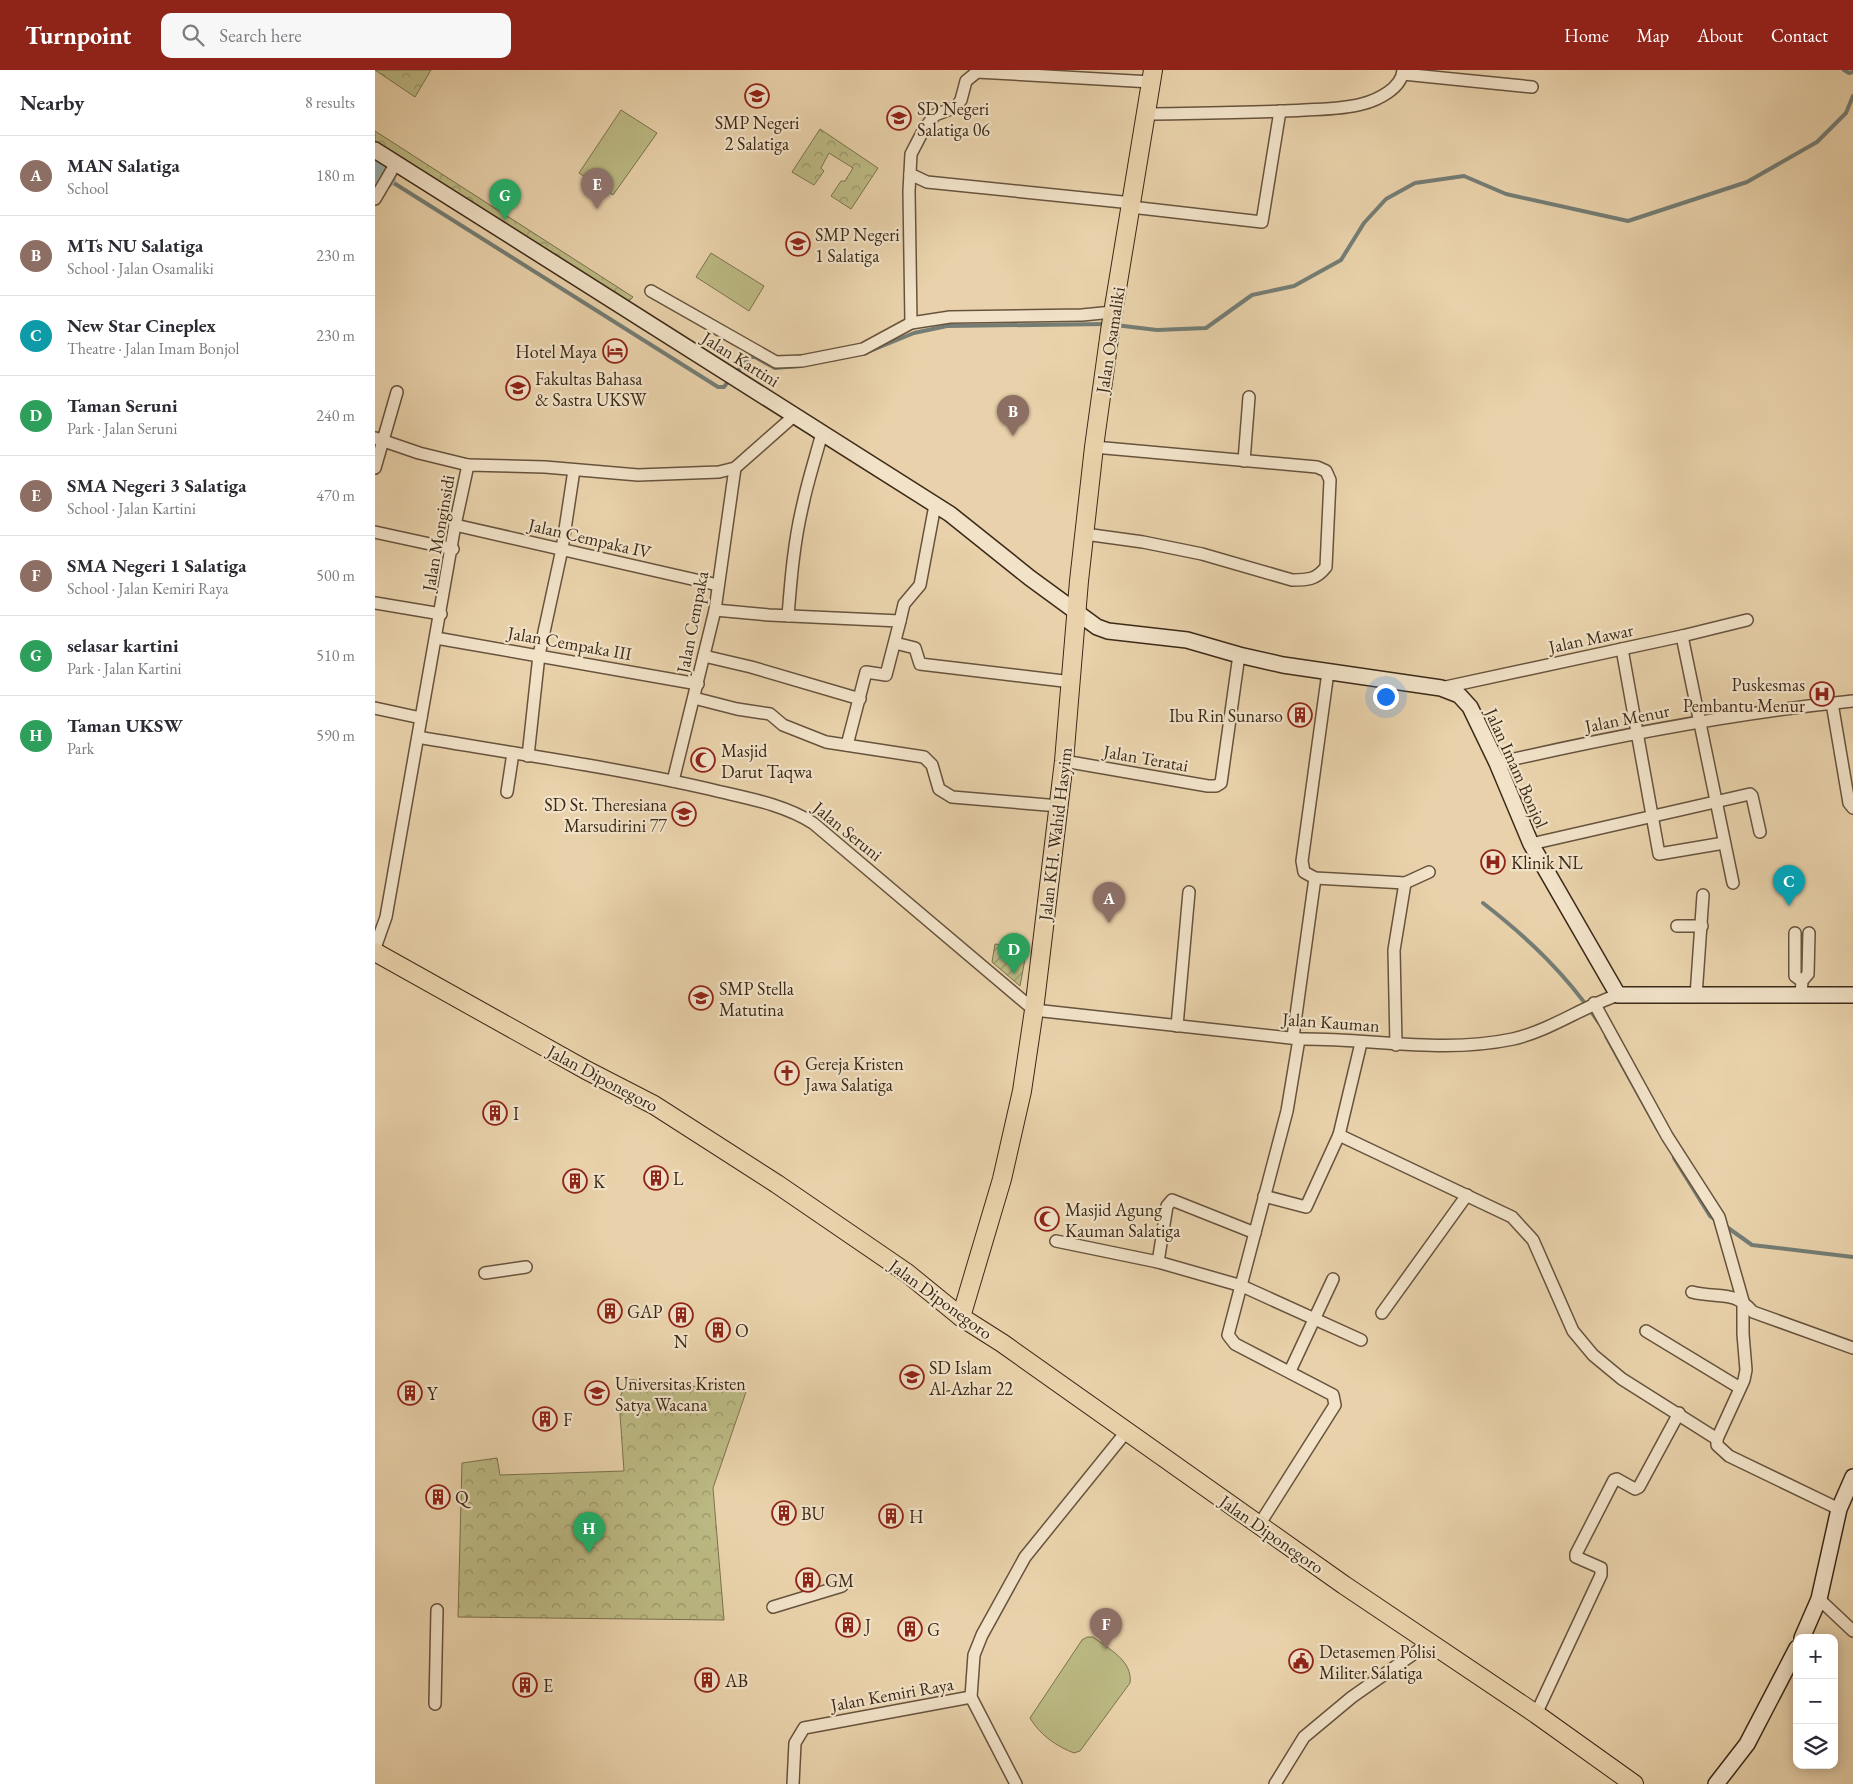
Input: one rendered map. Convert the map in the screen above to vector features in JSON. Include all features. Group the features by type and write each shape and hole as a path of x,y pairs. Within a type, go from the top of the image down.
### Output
{"main road":[{"name":"Jalan Osamaliki","path":"1078,612 1094,447 1112,320 1152,76"},
{"name":"Jalan Kartini","path":"375,150 935,504 1078,612"},
{"name":"Jalan Imam Bonjol","path":"1078,612 1097,627 1107,631 1187,640 1239,655 1328,672 1441,688 1459,695 1470,707 1497,763 1531,844 1618,995"},
{"name":"Jalan KH. Wahid Hasyim","path":"961,1317 1002,1178 1022,1091 1059,806 1078,612"},
{"name":"Jalan Diponegoro","path":"375,952 586,1070 654,1105 777,1184 907,1273 961,1317 1429,1643 1536,1714 1634,1784"},
{"path":"1618,995 1696,996 1801,988 1853,996"},
{"path":"1804,1634 1819,1599 1839,1509 1853,1477"},
{"path":"1716,1784 1747,1744 1793,1656"}],"street":[{"path":"911,323 911,154 924,129 935,115 956,106 961,100 966,81 977,72 1152,76"},
{"path":"1145,114 1280,111 1351,107 1365,104 1394,88 1400,82 1403,72 1532,87"},
{"path":"910,174 927,182 1262,222 1280,111"},
{"path":"375,199 396,163"},
{"path":"651,291 776,362 802,360 863,349 911,323 964,316 1082,315 1112,320"},
{"path":"375,468 379,439 397,392"},
{"path":"1244,460 1249,398"},
{"path":"735,468 795,416"},
{"path":"788,616 791,572 798,527 822,433"},
{"path":"379,439 419,453 468,465"},
{"path":"1085,534 1143,542 1202,554 1292,580 1307,580 1319,576 1325,567 1330,480 1326,471 1317,468 1244,460 1094,447"},
{"name":"Jalan Monginsidi","path":"375,948 386,917 453,548 455,525 468,465 505,465 638,475 719,472 735,468"},
{"name":"Jalan Cempaka","path":"673,781 715,610 735,468"},
{"path":"528,756 539,655 562,549 573,470"},
{"path":"847,745 865,672 886,675 904,604 920,585 935,504"},
{"name":"Jalan Cempaka IV","path":"455,525 718,585"},
{"path":"375,532 453,548"},
{"path":"375,603 441,614"},
{"path":"715,610 788,616 900,621"},
{"name":"Jalan Mawar","path":"1441,688 1682,636 1747,620"},
{"path":"1682,636 1733,883"},
{"name":"Jalan Cempaka III","path":"436,638 698,684"},
{"path":"895,643 915,648 920,664 1072,682"},
{"path":"1622,648 1660,855 1724,843"},
{"name":"Jalan Teratai","path":"1064,761 1208,786 1216,786 1221,783 1239,655"},
{"path":"704,656 764,670 859,699"},
{"path":"1328,672 1302,861 1306,875 1315,878 1405,883 1429,872"},
{"path":"694,698 737,709 771,714 783,725 826,742 924,757 931,765 939,789 952,797 1059,806"},
{"name":"Jalan Menur","path":"1497,763 1699,722 1853,700"},
{"path":"1832,703 1849,803 1853,808"},
{"path":"375,708 421,718"},
{"name":"Jalan Seruni","path":"418,737 673,781 779,806 813,823 1034,1010"},
{"path":"507,792 513,753"},
{"path":"1531,844 1751,794 1760,832"},
{"path":"1259,1525 1335,1404 1333,1395 1230,1340 1229,1331 1287,1111 1315,878"},
{"path":"1395,1044 1394,950 1405,883"},
{"path":"1177,1026 1189,892"},
{"path":"1696,996 1703,895"},
{"path":"1677,926 1701,926"},
{"path":"1795,933 1795,976 1801,988"},
{"path":"1801,988 1808,974 1809,933"},
{"name":"Jalan Kauman","path":"1034,1010 1296,1038 1327,1038 1361,1043 1454,1045 1511,1040 1539,1030 1593,1004 1618,995"},
{"path":"1593,1004 1667,1136 1720,1223 1743,1301 1746,1370 1741,1388 1717,1438 1717,1444 1729,1456 1839,1509"},
{"path":"1264,1196 1306,1207 1339,1136 1361,1043"},
{"path":"1339,1136 1512,1217 1533,1240 1573,1331 1593,1355 1622,1379 1717,1438"},
{"path":"1382,1313 1467,1195"},
{"path":"1158,1262 1167,1206 1172,1200 1255,1233"},
{"path":"1056,1241 1158,1262 1242,1286 1361,1340"},
{"path":"485,1273 526,1267"},
{"path":"1290,1371 1333,1279"},
{"path":"1692,1292 1731,1296 1743,1301 1753,1312 1853,1348"},
{"path":"1646,1331 1741,1388"},
{"path":"1536,1714 1601,1575 1601,1568 1576,1557 1576,1554 1613,1480 1617,1479 1635,1489 1639,1488 1679,1413"},
{"name":"Jalan Kemiri Raya","path":"793,1784 795,1743 803,1728 971,1697 974,1654 1025,1557 1126,1432"},
{"path":"773,1607 842,1586"},
{"path":"1819,1599 1853,1632"},
{"path":"435,1704 437,1610"},
{"path":"1275,1784 1304,1737 1352,1697 1429,1643"},
{"path":"971,1697 1016,1784"}],"green space":[{"path":"375,70 431,70 415,97"},
{"path":"621,110 657,133 613,195 579,173"},
{"path":"820,129 878,168 851,209 831,196 841,181 845,181 853,168 829,153 821,168 824,171 814,185 792,172"},
{"path":"375,131 633,297 627,303 375,144"},
{"path":"711,253 764,286 749,311 696,277"},
{"path":"995,944 1027,948 1020,986 992,962"},
{"path":"627,1379 746,1392 713,1488 724,1620 458,1617 462,1463 497,1458 500,1475 624,1471 619,1400"},
{"path":"1087,1637 1093,1637 1119,1656 1128,1668 1130,1683 1080,1751 1074,1753 1049,1739 1030,1718 1082,1640"}],"waterway":[{"path":"1844,70 1849,73 1853,72"},
{"path":"1115,325 1157,330 1206,328 1252,295 1294,286 1341,260 1364,223 1386,199 1415,183 1464,176 1506,194 1628,221 1747,182 1817,142 1846,113 1853,96"},
{"path":"375,171 384,177"},
{"path":"389,180 718,387 724,387 730,379"},
{"path":"870,351 914,333 947,326 1106,324"},
{"path":"735,374 750,357 755,357 775,368 799,366"},
{"path":"1483,903 1546,958 1574,989 1599,1023"},
{"path":"1606,1036 1658,1130"},
{"path":"1674,1158 1710,1216 1716,1220"},
{"path":"1724,1225 1752,1245 1853,1257"}],"place":[{"name":"SMP Negeri 2 Salatiga","path":"757,96"},
{"name":"SD Negeri Salatiga 06","path":"899,118"},
{"name":"SMA Negeri 3 Salatiga","path":"597,209"},
{"name":"selasar kartini","path":"505,220"},
{"name":"SMP Negeri 1 Salatiga","path":"798,244"},
{"name":"Hotel Maya","path":"615,351"},
{"name":"Fakultas Bahasa & Sastra UKSW","path":"518,388"},
{"name":"MTs NU Salatiga","path":"1013,436"},
{"name":"Puskesmas Pembantu Menur","path":"1822,694"},
{"name":"Ibu Rin Sunarso","path":"1300,715"},
{"name":"Masjid Darut Taqwa","path":"703,760"},
{"name":"SD St. Theresiana Marsudirini 77","path":"684,814"},
{"name":"Klinik NL","path":"1493,862"},
{"name":"New Star Cineplex","path":"1789,906"},
{"name":"MAN Salatiga","path":"1109,923"},
{"name":"Taman Seruni","path":"1014,974"},
{"name":"SMP Stella Matutina","path":"701,998"},
{"name":"Gereja Kristen Jawa Salatiga","path":"787,1073"},
{"name":"I","path":"495,1113"},
{"name":"L","path":"656,1178"},
{"name":"K","path":"575,1181"},
{"name":"Masjid Agung Kauman Salatiga","path":"1047,1219"},
{"name":"GAP","path":"610,1311"},
{"name":"N","path":"681,1315"},
{"name":"O","path":"718,1330"},
{"name":"SD Islam Al-Azhar 22","path":"912,1377"},
{"name":"Y","path":"410,1393"},
{"name":"Universitas Kristen Satya Wacana","path":"597,1393"},
{"name":"F","path":"545,1419"},
{"name":"Q","path":"438,1497"},
{"name":"BU","path":"784,1513"},
{"name":"H","path":"891,1516"},
{"name":"Taman UKSW","path":"589,1553"},
{"name":"GM","path":"808,1580"},
{"name":"J","path":"848,1625"},
{"name":"G","path":"910,1629"},
{"name":"SMA Negeri 1 Salatiga","path":"1106,1649"},
{"name":"Detasemen Polisi Militer Salatiga","path":"1301,1661"},
{"name":"AB","path":"707,1680"},
{"name":"E","path":"525,1685"}]}
